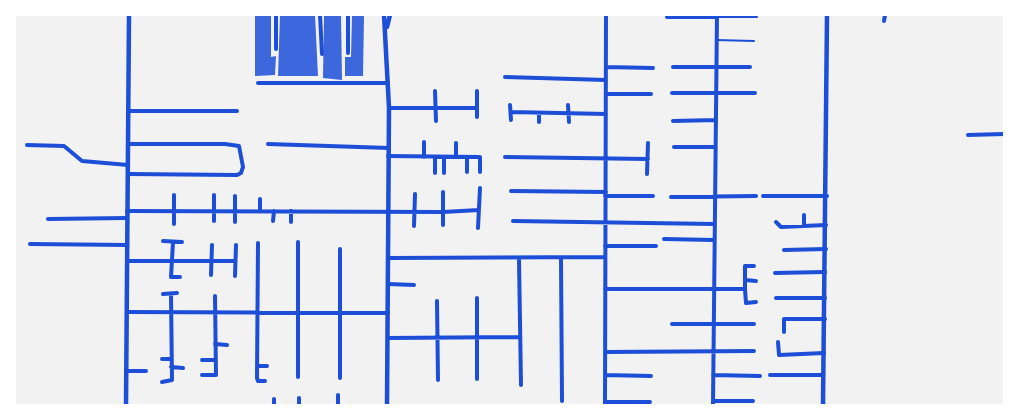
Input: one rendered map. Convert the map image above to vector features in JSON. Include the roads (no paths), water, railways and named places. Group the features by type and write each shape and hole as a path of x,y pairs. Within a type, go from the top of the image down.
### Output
{"street":[{"path":"126,405 129,15"},
{"path":"276,15 276,49"},
{"path":"320,15 322,54"},
{"path":"348,15 348,53"},
{"path":"384,15 389,108 387,405"},
{"path":"386,31 390,15"},
{"path":"606,15 605,404 650,402"},
{"path":"823,405 827,196 827,15"},
{"path":"884,21 885,15"},
{"path":"667,17 716,16 713,403 753,401"},
{"path":"606,67 653,68"},
{"path":"673,67 750,67"},
{"path":"505,77 606,80"},
{"path":"258,83 388,83"},
{"path":"435,91 436,122"},
{"path":"477,91 477,117"},
{"path":"672,93 755,93"},
{"path":"606,94 651,94"},
{"path":"510,105 511,120"},
{"path":"568,106 569,122"},
{"path":"389,108 477,108"},
{"path":"128,111 237,111"},
{"path":"511,112 606,114"},
{"path":"539,113 539,122"},
{"path":"673,121 716,120"},
{"path":"968,135 1004,134"},
{"path":"424,142 424,157"},
{"path":"456,143 456,157"},
{"path":"648,143 648,174"},
{"path":"128,144 225,144 239,146 243,167 241,173 237,175 128,174"},
{"path":"268,144 389,148"},
{"path":"26,145 64,146 82,162 128,165"},
{"path":"674,147 715,147"},
{"path":"388,156 480,157 480,172"},
{"path":"435,157 435,173"},
{"path":"444,157 444,173"},
{"path":"467,157 467,172"},
{"path":"505,157 648,159"},
{"path":"478,228 480,188"},
{"path":"511,191 653,196"},
{"path":"442,225 443,192"},
{"path":"414,226 415,194"},
{"path":"174,195 174,224"},
{"path":"214,195 214,221"},
{"path":"235,196 235,222"},
{"path":"671,197 756,196"},
{"path":"763,196 827,196"},
{"path":"260,199 260,211"},
{"path":"127,211 443,212 479,210"},
{"path":"274,211 274,221"},
{"path":"291,211 291,222"},
{"path":"804,215 804,226"},
{"path":"48,219 128,218"},
{"path":"514,222 605,221 714,224"},
{"path":"776,222 781,226 826,225"},
{"path":"664,239 714,240"},
{"path":"163,242 182,242"},
{"path":"173,242 171,278 180,277"},
{"path":"298,242 298,377"},
{"path":"258,243 257,366 258,381 264,381"},
{"path":"30,244 127,245"},
{"path":"235,276 236,245"},
{"path":"211,276 212,246"},
{"path":"605,246 656,246"},
{"path":"340,249 340,378"},
{"path":"784,250 826,249"},
{"path":"388,258 605,258"},
{"path":"561,258 562,401"},
{"path":"518,259 521,385"},
{"path":"126,261 235,261"},
{"path":"754,266 744,266 745,289 746,303 756,302"},
{"path":"775,273 825,272"},
{"path":"745,280 756,281"},
{"path":"388,284 414,285"},
{"path":"605,289 745,289"},
{"path":"162,294 178,294"},
{"path":"162,382 172,380 171,294"},
{"path":"202,376 216,375 215,296"},
{"path":"477,298 477,379"},
{"path":"776,298 825,298"},
{"path":"437,301 438,380"},
{"path":"127,312 388,313"},
{"path":"784,332 784,319 824,319"},
{"path":"672,324 754,324"},
{"path":"388,338 519,337"},
{"path":"778,342 779,355 824,353"},
{"path":"215,344 227,345"},
{"path":"605,352 754,351"},
{"path":"162,359 171,359"},
{"path":"202,360 215,360"},
{"path":"257,366 266,366"},
{"path":"172,368 184,368"},
{"path":"126,371 146,371"},
{"path":"605,375 650,376"},
{"path":"713,375 760,376"},
{"path":"770,375 823,375"},
{"path":"338,395 338,405"},
{"path":"274,398 274,405"},
{"path":"299,398 299,405"}],"lane":[{"path":"716,16 757,17"},
{"path":"716,40 754,41"}]}
